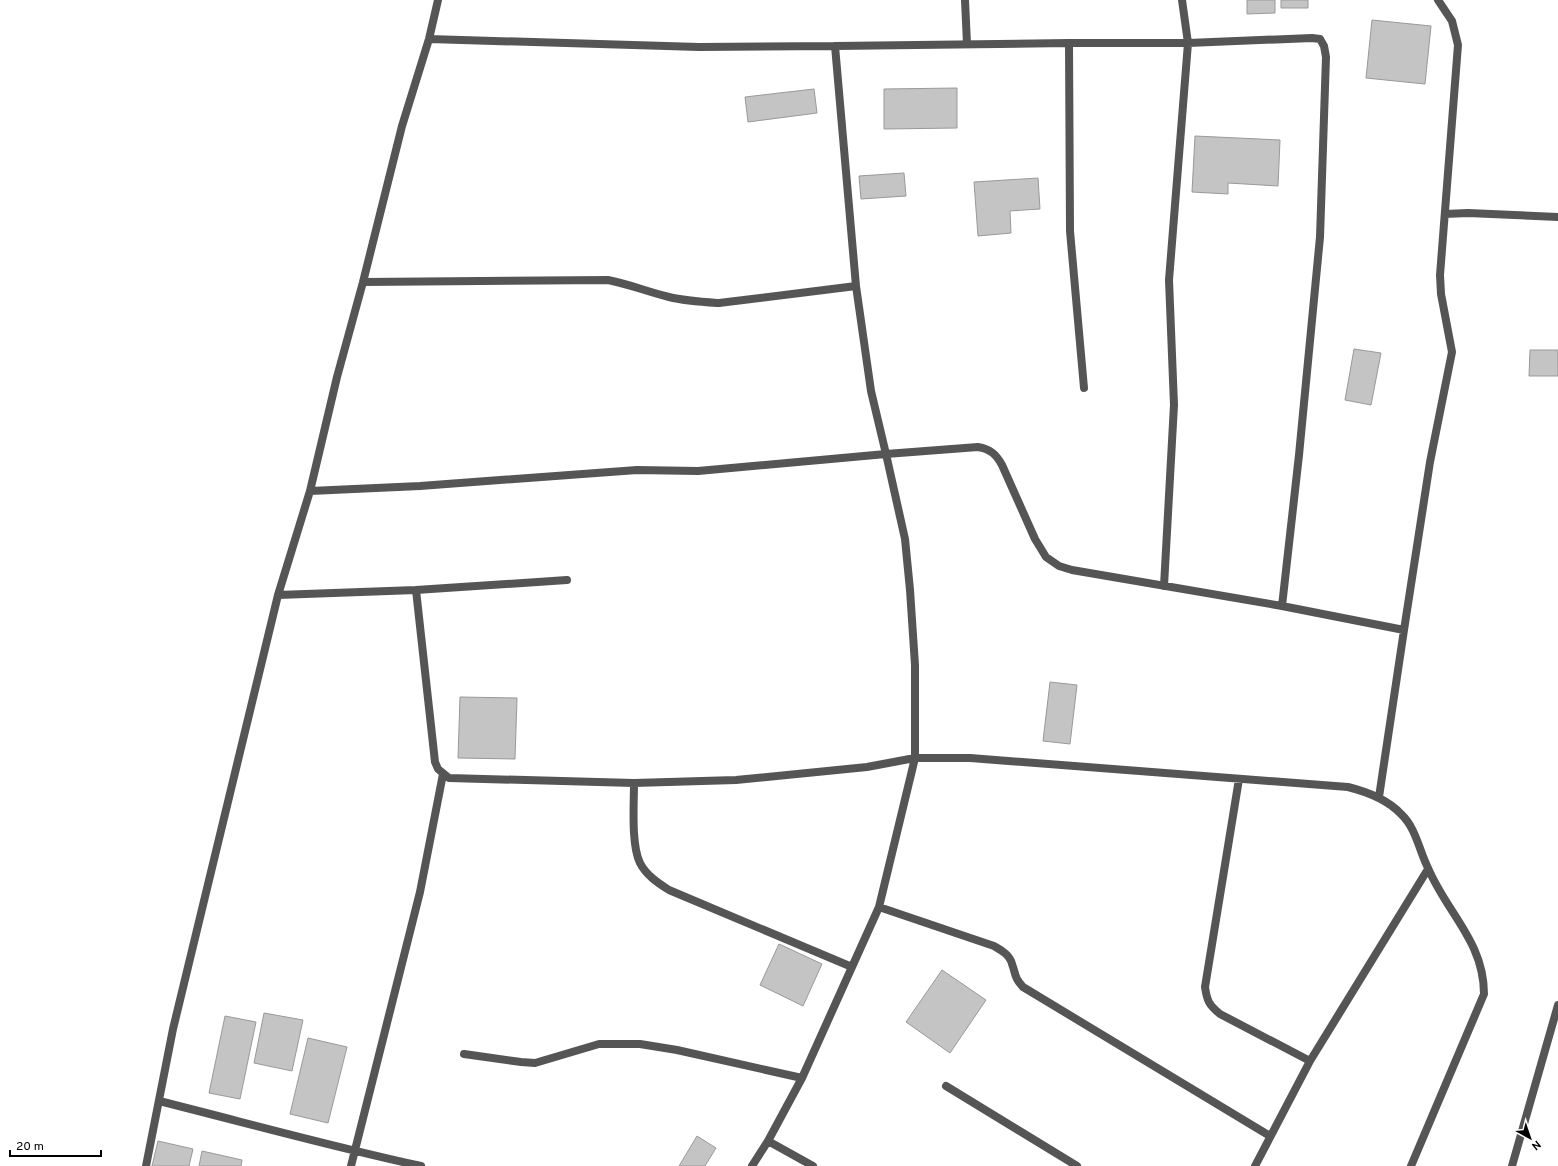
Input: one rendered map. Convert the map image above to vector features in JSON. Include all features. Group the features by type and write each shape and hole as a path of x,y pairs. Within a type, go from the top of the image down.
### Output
{"street":[{"path":"146,1166 173,1029 278,595 310,490 337,377 364,282 402,126 429,39 438,0"},
{"path":"965,0 967,44"},
{"path":"1164,586 1174,406 1169,280 1188,43 1182,0"},
{"path":"1379,797 1430,462 1452,352 1440,284 1458,45 1452,21 1438,0"},
{"path":"429,39 699,47 1188,43 1312,38 1320,39 1324,46 1326,56 1320,237 1300,455 1282,606"},
{"path":"1069,43 1070,230 1084,388"},
{"path":"752,1166 768,1141 802,1078 879,907 915,758 914,665 910,590 905,540 871,391 856,286 835,46"},
{"path":"1445,214 1468,213 1558,217"},
{"path":"364,282 608,280 628,284 669,298 696,302 719,303 856,286"},
{"path":"310,490 420,486 637,470 698,471 886,454 987,448 996,455 1002,465 1035,539 1046,557 1059,566 1072,570 1282,606 1404,630"},
{"path":"278,595 416,590 567,580"},
{"path":"416,590 435,762 438,769 449,778 634,783 736,780 867,767 915,758 970,758 1348,787 1379,797 1402,815 1413,831 1428,869 1475,949 1484,979 1484,994 1411,1166"},
{"path":"351,1166 420,892 443,774"},
{"path":"1239,779 1205,988 1208,1002 1220,1014 1310,1061"},
{"path":"634,783 635,844 640,862 652,879 669,890 852,967"},
{"path":"1255,1166 1310,1061 1428,869"},
{"path":"879,907 994,946 1008,956 1012,963 1014,975 1023,987 1270,1136"},
{"path":"1512,1166 1558,1005"},
{"path":"464,1054 521,1062 535,1062 599,1044 640,1044 677,1050 802,1078"},
{"path":"946,1086 1077,1166"},
{"path":"160,1101 257,1125 355,1152 421,1166"},
{"path":"768,1141 813,1166"}],"building":[{"path":"1247,0 1275,0 1275,13 1247,14"},
{"path":"1281,0 1308,0 1308,8 1281,8"},
{"path":"1372,20 1431,26 1425,84 1366,78"},
{"path":"957,88 957,128 884,129 884,89"},
{"path":"814,89 817,113 748,122 745,97"},
{"path":"1195,136 1280,140 1278,186 1228,183 1228,194 1192,192"},
{"path":"904,173 906,196 861,199 859,176"},
{"path":"1038,178 1040,209 1010,211 1011,233 978,236 974,182"},
{"path":"1354,349 1381,353 1371,405 1345,400"},
{"path":"1530,350 1558,350 1558,376 1529,376"},
{"path":"1050,682 1077,685 1070,744 1043,741"},
{"path":"460,697 517,698 515,759 458,758"},
{"path":"779,944 822,964 803,1006 760,985"},
{"path":"942,970 986,1000 950,1053 906,1022"},
{"path":"264,1013 303,1020 292,1071 254,1063"},
{"path":"225,1016 256,1022 240,1099 209,1093"},
{"path":"308,1038 347,1047 328,1123 290,1114"},
{"path":"697,1136 716,1148 705,1166 679,1166"},
{"path":"158,1141 193,1149 189,1166 152,1166"},
{"path":"202,1151 242,1160 241,1166 199,1166"}]}
